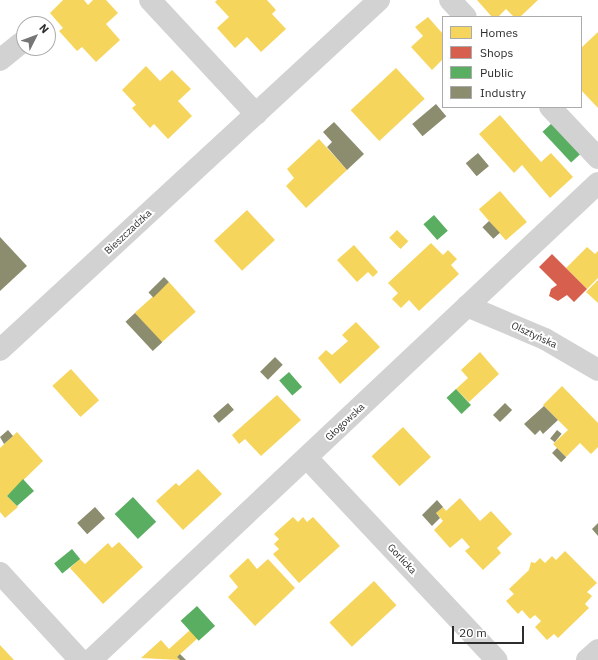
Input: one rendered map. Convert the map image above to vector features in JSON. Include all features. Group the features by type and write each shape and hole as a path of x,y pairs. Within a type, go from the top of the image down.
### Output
{"street":[{"path":"150,0 256,114"},
{"name":"Bieszczadzka","path":"0,350 379,0"},
{"path":"450,0 465,16"},
{"path":"0,60 16,47"},
{"path":"551,108 598,158"},
{"name":"Głogowska","path":"91,660 598,183"},
{"name":"Olsztyńska","path":"467,306 544,339 598,370"},
{"name":"Gorlicka","path":"307,458 497,660"},
{"path":"0,573 80,660"},
{"path":"587,660 598,650"}],"building: Homes":[{"path":"63,0 84,0 88,5 93,0 106,0 118,13 106,24 120,40 96,62 82,47 77,51 59,31 63,28 56,20 56,16 53,16 50,13"},
{"path":"217,0 267,0 276,10 272,14 286,29 261,52 247,37 235,48 217,28 229,17 215,2"},
{"path":"477,0 538,0 521,16 513,16 506,9 499,16 491,16"},
{"path":"428,17 442,33 442,60 432,70 411,47 423,36 415,27"},
{"path":"598,32 598,108 582,91 582,47"},
{"path":"146,66 160,81 172,70 191,89 178,101 192,116 168,139 154,124 150,128 132,108 136,105 122,90"},
{"path":"396,68 425,99 379,141 351,110"},
{"path":"500,115 541,162 551,153 573,177 550,198 522,165 514,173 479,134"},
{"path":"319,139 347,170 306,208 286,186 294,178 287,169"},
{"path":"500,191 527,222 506,240 479,209"},
{"path":"247,210 275,240 242,271 214,241"},
{"path":"397,230 408,241 401,249 389,238"},
{"path":"431,243 443,255 448,250 457,259 451,265 459,274 419,311 409,300 401,308 392,299 398,293 388,283"},
{"path":"354,245 378,272 373,277 368,272 357,282 337,260"},
{"path":"587,247 595,254 598,251 598,278 587,289 566,268"},
{"path":"598,280 598,303 586,292"},
{"path":"169,282 196,312 162,343 135,313"},
{"path":"356,322 380,347 340,384 318,358 326,350 332,355 348,341 342,335"},
{"path":"480,352 499,374 469,402 456,389 468,378 461,370"},
{"path":"71,369 99,400 81,417 52,386"},
{"path":"562,386 598,423 598,447 591,454 580,443 566,457 553,444 568,430 543,405"},
{"path":"277,395 301,420 261,456 245,439 239,444 232,435"},
{"path":"403,427 431,457 400,486 372,456"},
{"path":"17,432 43,461 7,496 18,507 5,518 0,512 0,448"},
{"path":"198,469 222,494 183,530 156,501 176,483 179,486"},
{"path":"460,498 480,521 491,511 512,534 497,548 501,553 483,570 465,551 470,547 462,538 450,548 434,530 443,521 436,513 443,507 446,511"},
{"path":"293,517 298,522 303,517 307,522 313,517 340,546 299,583 273,554 279,549 274,544 279,539 274,534"},
{"path":"119,542 143,567 103,604 70,568 80,559 85,564 108,543 112,548"},
{"path":"565,551 597,583 587,592 592,596 585,604 589,608 558,638 554,634 547,640 535,627 541,621 535,615 530,619 522,610 518,614 506,601 514,594 509,589 529,570 531,562 535,563 540,558 545,563 552,556 556,560"},
{"path":"248,558 257,569 268,559 295,588 255,626 228,597 238,587 229,576"},
{"path":"374,581 397,605 352,647 329,623"},
{"path":"190,630 198,638 177,657 180,660 141,658 161,640 169,649"},
{"path":"0,645 14,660 0,660"}],"building: Shops":[{"path":"552,254 587,289 574,302 567,295 558,301 549,296 551,289 557,285 539,267"}],"building: Public":[{"path":"552,123 581,154 571,163 542,132"},
{"path":"434,215 448,231 437,240 423,224"},
{"path":"289,372 302,387 292,396 279,381"},
{"path":"456,389 471,405 461,414 446,398"},
{"path":"23,479 34,491 17,506 7,496"},
{"path":"133,497 156,522 138,539 115,514"},
{"path":"72,549 80,559 62,574 54,563"},
{"path":"197,606 215,626 199,641 181,621"}],"building: Industry":[{"path":"436,104 446,116 423,136 412,124"},
{"path":"334,122 364,154 347,170 327,147 332,142 323,132"},
{"path":"478,153 489,166 477,176 466,163"},
{"path":"489,221 500,233 493,239 482,227"},
{"path":"0,237 27,266 0,291"},
{"path":"164,277 169,282 153,298 148,293"},
{"path":"135,313 162,342 153,351 125,322"},
{"path":"275,357 283,365 268,380 260,372"},
{"path":"228,403 234,410 219,423 213,416"},
{"path":"505,403 512,410 500,422 493,415"},
{"path":"544,406 558,420 543,434 540,430 535,435 524,424"},
{"path":"8,430 13,436 4,444 0,437"},
{"path":"557,430 562,434 555,442 550,439"},
{"path":"557,448 566,457 561,462 552,453"},
{"path":"437,500 443,507 436,513 440,518 432,526 422,515"},
{"path":"95,507 105,518 87,534 77,523"},
{"path":"598,523 598,536 592,529"},
{"path":"180,654 186,660 180,660 177,657"}]}
